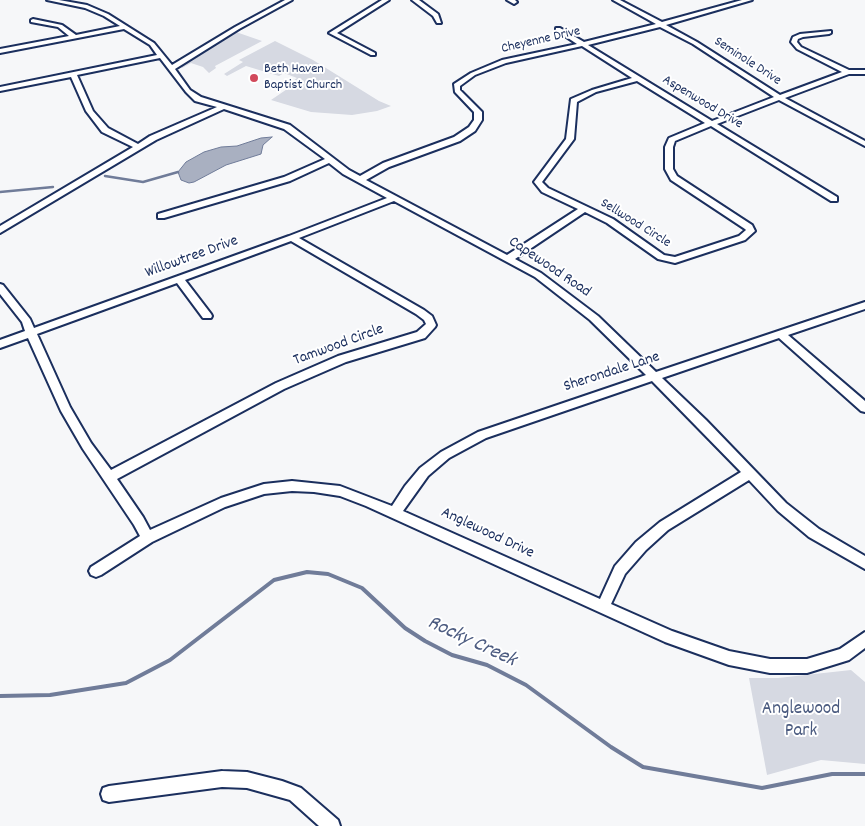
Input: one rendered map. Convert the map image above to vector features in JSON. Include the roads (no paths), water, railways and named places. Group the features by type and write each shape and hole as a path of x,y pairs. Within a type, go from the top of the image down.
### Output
{"street":[{"name":"Capewood Road","path":"50,0 92,9 126,27 147,41 162,56 192,94 205,102 267,120 287,128 360,180 509,258 571,299 655,376 749,474 802,523 838,548 865,563"},
{"path":"172,68 237,28 289,0"},
{"path":"373,54 332,34 386,0"},
{"path":"415,0 436,15 439,22"},
{"name":"Seminole Drive","path":"616,0 695,43 781,98 865,144"},
{"name":"Cheyenne Drive","path":"360,180 386,165 457,139 472,129 478,120 478,112 457,92 456,85 460,80 504,61 662,25 749,0"},
{"path":"33,21 60,26 75,37"},
{"path":"0,51 126,27"},
{"name":"Aspenwood Drive","path":"558,29 834,199"},
{"path":"829,32 802,35 796,37 793,41 799,48 848,72"},
{"path":"0,89 162,56"},
{"name":"Sellwood Circle","path":"638,78 594,91 574,101 570,139 538,180 538,184 545,190 585,208 630,233 657,254 671,260 681,259 749,234 751,231 749,227 677,180 669,169 669,147 672,140 848,72 865,72"},
{"path":"73,74 90,111 105,130 139,147"},
{"path":"0,230 139,147 221,108"},
{"path":"161,216 287,179 330,160"},
{"name":"Willowtree Drive","path":"0,344 292,238 394,198"},
{"path":"509,258 585,208"},
{"name":"Tamwood Circle","path":"109,476 280,386 342,359 421,335 432,325 428,318 420,312 292,238"},
{"path":"179,279 208,316"},
{"path":"0,287 21,313 32,333 65,408 87,446 140,521 147,538"},
{"name":"Sherondale Lane","path":"395,512 409,490 424,472 445,455 470,440 496,429 865,304"},
{"path":"781,334 865,408"},
{"path":"603,608 620,570 641,546 664,526 749,474"},
{"name":"Anglewood Drive","path":"96,572 121,553 147,538 220,502 250,492 279,487 314,487 340,491 395,512 670,637 749,663 770,666 807,666 827,662 844,655 865,639"},
{"path":"109,794 222,779 247,780 294,794 332,826"}],"water":[{"path":"272,137 263,145 261,154 226,165 194,182 189,183 181,180 178,172 186,162 204,152"}],"waterway":[{"path":"105,176 143,182 178,172"},
{"path":"0,192 53,187"},
{"name":"Rocky Creek","path":"0,696 50,695 126,683 170,660 274,580 307,572 328,574 362,588 405,628 425,641 452,655 487,665 526,685 611,747 643,767 762,788 832,774 865,774"}],"place":[{"name":"Beth Haven Baptist Church","path":"254,78"}],"park label":[{"name":"Anglewood Park","path":"801,721"}]}
